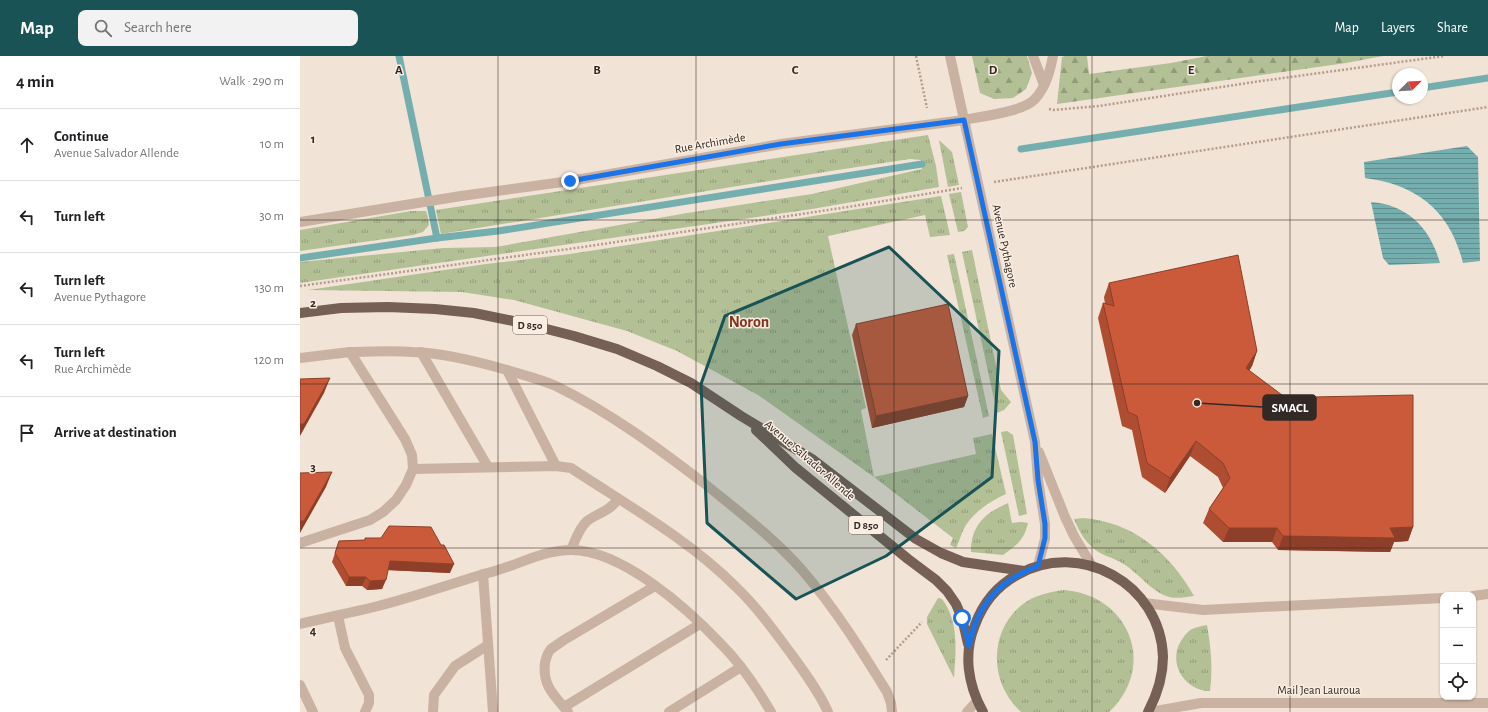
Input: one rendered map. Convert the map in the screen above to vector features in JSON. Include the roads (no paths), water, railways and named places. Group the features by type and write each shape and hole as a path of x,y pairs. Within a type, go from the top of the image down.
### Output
{"main road":[{"name":"Avenue Salvador Allende","path":"300,314 341,308 388,307 474,313 523,323 617,349 657,366 691,383 741,416 812,459 916,539 941,553 963,562 1024,571"},
{"name":"Avenue Salvador Allende","path":"741,416 796,468 936,580 947,591 956,604 962,618 969,646"},
{"path":"983,712 977,701 968,665 972,630 978,616 997,590 1010,579 1024,571 1038,566 1070,562 1092,566 1116,576 1144,603 1152,615 1157,629 1163,657 1159,686 1149,712"}],"street":[{"name":"Avenue Pythagore","path":"950,56 1035,442 1038,480 1045,524 1045,538 1038,566"},
{"path":"1033,56 1044,85"},
{"path":"1044,85 1049,73 1053,56"},
{"name":"Rue Archimède","path":"300,222 460,196 570,181 781,144 964,120 1016,110 1035,99 1044,85"},
{"path":"300,543 370,520 383,512 396,500 406,485 413,469 412,455 405,439 350,352"},
{"path":"300,358 350,352 421,352 464,359 507,370 555,386 587,403 657,448 736,509 776,544 802,570 827,601 875,672 887,692 891,703 892,712"},
{"path":"421,352 488,466"},
{"path":"507,370 556,466"},
{"name":"Avenue Pythagore","path":"1035,442 1065,517 1074,536 1092,566"},
{"path":"413,469 488,466 556,466 571,468 650,520 705,559 737,587 785,645 828,712"},
{"path":"571,550 586,522 608,510 618,499"},
{"path":"300,624 375,607 546,553 571,550 598,554 628,568 656,586 722,644 760,692 771,712"},
{"path":"483,574 494,712"},
{"path":"656,586 564,640 548,653 544,670 545,679 548,687 566,710 700,624"},
{"path":"1476,596 1488,594"},
{"path":"1144,603 1203,610 1440,598"},
{"path":"338,616 345,648 369,695 365,712"},
{"path":"433,712 434,695 455,666 488,645"},
{"path":"669,712 741,667"},
{"path":"300,684 313,712"},
{"path":"967,712 977,701"},
{"name":"Mail Jean Lauroua","path":"1149,712 1201,703 1488,703"}],"water":[{"path":"1467,146 1478,157 1480,261 1463,263 1450,229 1440,215 1416,194 1401,187 1365,178 1364,162"},
{"path":"1371,202 1396,208 1416,220 1430,239 1436,250 1440,263 1389,265 1383,258"}],"waterway":[{"path":"399,56 437,238"},
{"path":"1428,87 1488,78"},
{"path":"1021,149 1392,93"},
{"path":"300,258 437,238 498,231 922,164"}],"place":[{"name":"SMACL","path":"1197,403"}],"district":[{"name":"Noron","path":"749,321"}]}
